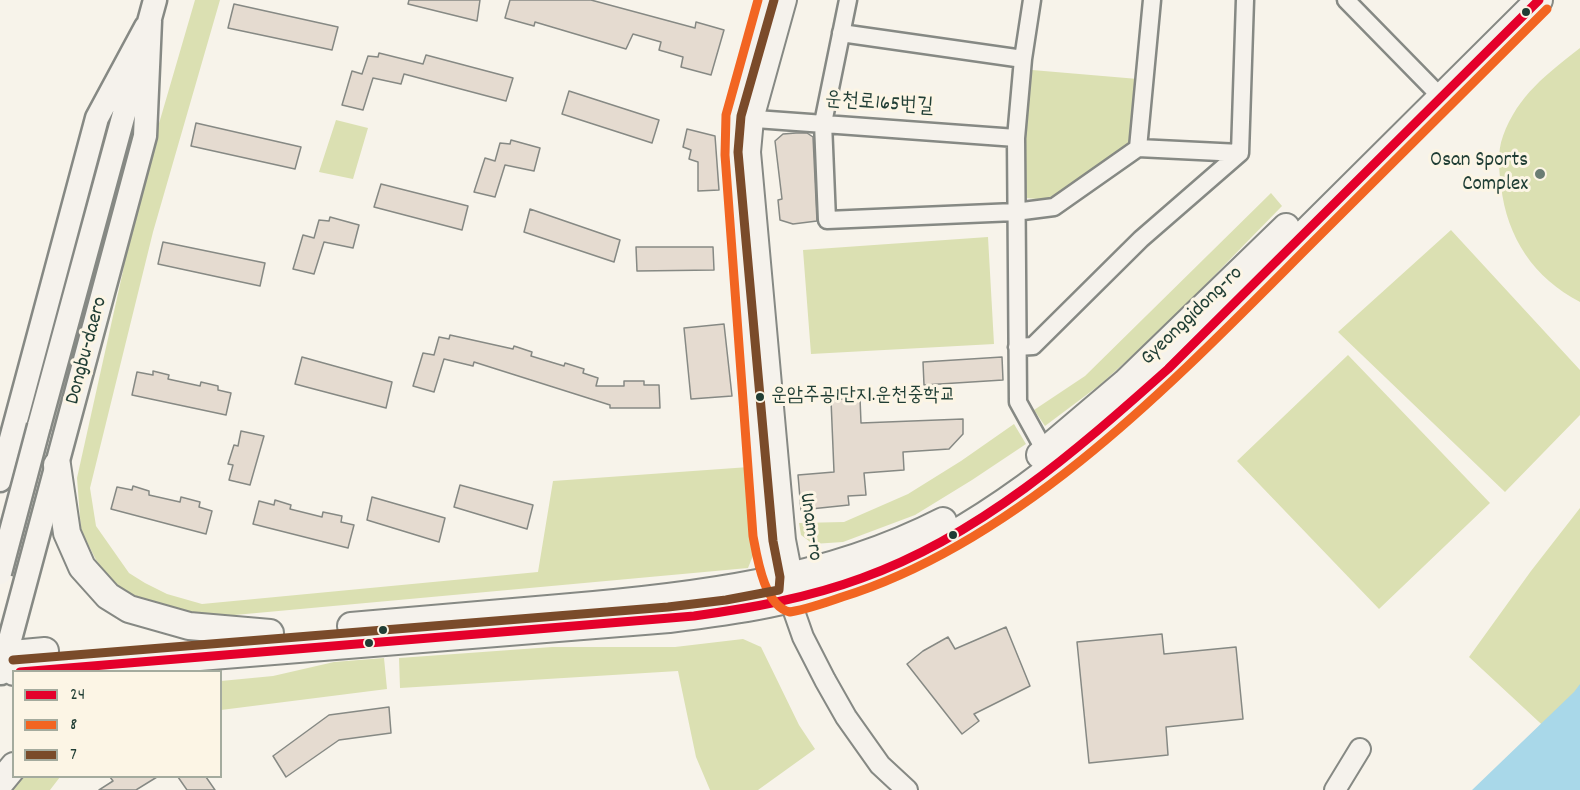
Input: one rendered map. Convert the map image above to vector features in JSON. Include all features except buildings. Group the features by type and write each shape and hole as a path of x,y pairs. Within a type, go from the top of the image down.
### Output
{"main road":[{"name":"Gyeonggidong-ro","path":"5,668 270,633 644,601 865,577 899,563 942,541 1010,497 1087,441 1168,369 1435,91 1517,0"},
{"name":"Gyeonggidong-ro","path":"5,668 335,645 669,619 728,612 785,585 920,532 963,510 1002,485 1125,383 1435,91 1539,0"},
{"name":"Dongbu-daero","path":"0,573 152,10"},
{"name":"Dongbu-daero","path":"5,668 145,136 152,10"},
{"path":"0,480 97,118 152,10"},
{"path":"57,465 67,533 82,567 108,596 129,609 189,626 270,633"},
{"path":"0,527 18,534 40,530"},
{"path":"181,670 335,645"},
{"path":"0,783 12,768"}],"street":[{"name":"Unam-ro","path":"770,0 745,118 785,540 785,585 803,637 846,717 880,765 900,788"},
{"name":"Unam-ro","path":"745,118 786,0"},
{"path":"848,0 824,123 827,220 1015,212 1054,207 1138,148 1240,153"},
{"path":"1032,0 1023,59 1016,138 1018,402 1045,451"},
{"path":"1138,148 1152,0"},
{"path":"1017,347 1033,346 1141,239 1240,153 1245,0"},
{"path":"1346,0 1435,91"},
{"path":"841,33 1023,59"},
{"name":"운천로165번길","path":"745,118 1016,138"},
{"path":"1335,790 1360,749"}],"green space":[{"path":"195,0 220,0 153,232 90,488 96,526 129,573 167,594 202,604 538,572 553,481 749,467 754,553 748,568 202,618 139,601 116,585 96,560 81,530 77,478 123,271 130,223"},
{"name":"Osan Sports Complex","path":"1580,48 1580,302 1549,281 1526,255 1509,223 1504,205 1499,161 1503,136 1525,97 1545,76"},
{"path":"1032,70 1138,79 1135,138 1051,200 1025,198 1018,187"},
{"path":"336,120 368,128 353,179 319,172"},
{"path":"1271,193 1282,206 1166,325 1101,384 1045,426 1034,410 1085,376"},
{"path":"1451,230 1580,370 1580,415 1505,492 1338,332"},
{"path":"988,237 994,344 811,354 803,250"},
{"path":"1348,355 1490,503 1379,609 1237,461"},
{"path":"1014,424 1026,444 915,515 843,542 813,544 801,535 799,523 844,522 908,494"},
{"path":"1580,508 1580,760 1469,657"},
{"path":"743,639 761,647 799,725 815,749 758,790 710,790 696,757 678,671 400,688 399,658 552,647 675,647"},
{"path":"384,658 387,689 222,710 222,681 273,676 334,662"},
{"path":"20,778 59,778 50,790 11,790"}],"water":[{"path":"1580,684 1580,790 1472,790 1574,692"}],"transit line":[{"name":"8","path":"758,0 726,115 725,155 753,536 763,580 768,591 781,608 790,612 836,599 909,571 974,536 1037,494 1097,448 1209,345 1547,9"},
{"name":"7","path":"13,660 668,607 726,600 779,590 780,577 773,541 738,152 741,116 774,0"},
{"name":"24","path":"44,670 694,616 800,597 862,578 905,560 986,515 1062,460 1133,400 1168,369 1539,0"}],"place":[{"name":"Osan Sports Complex","path":"1540,174"},
{"name":"운암주공1단지.운천중학교","path":"760,397"}]}
